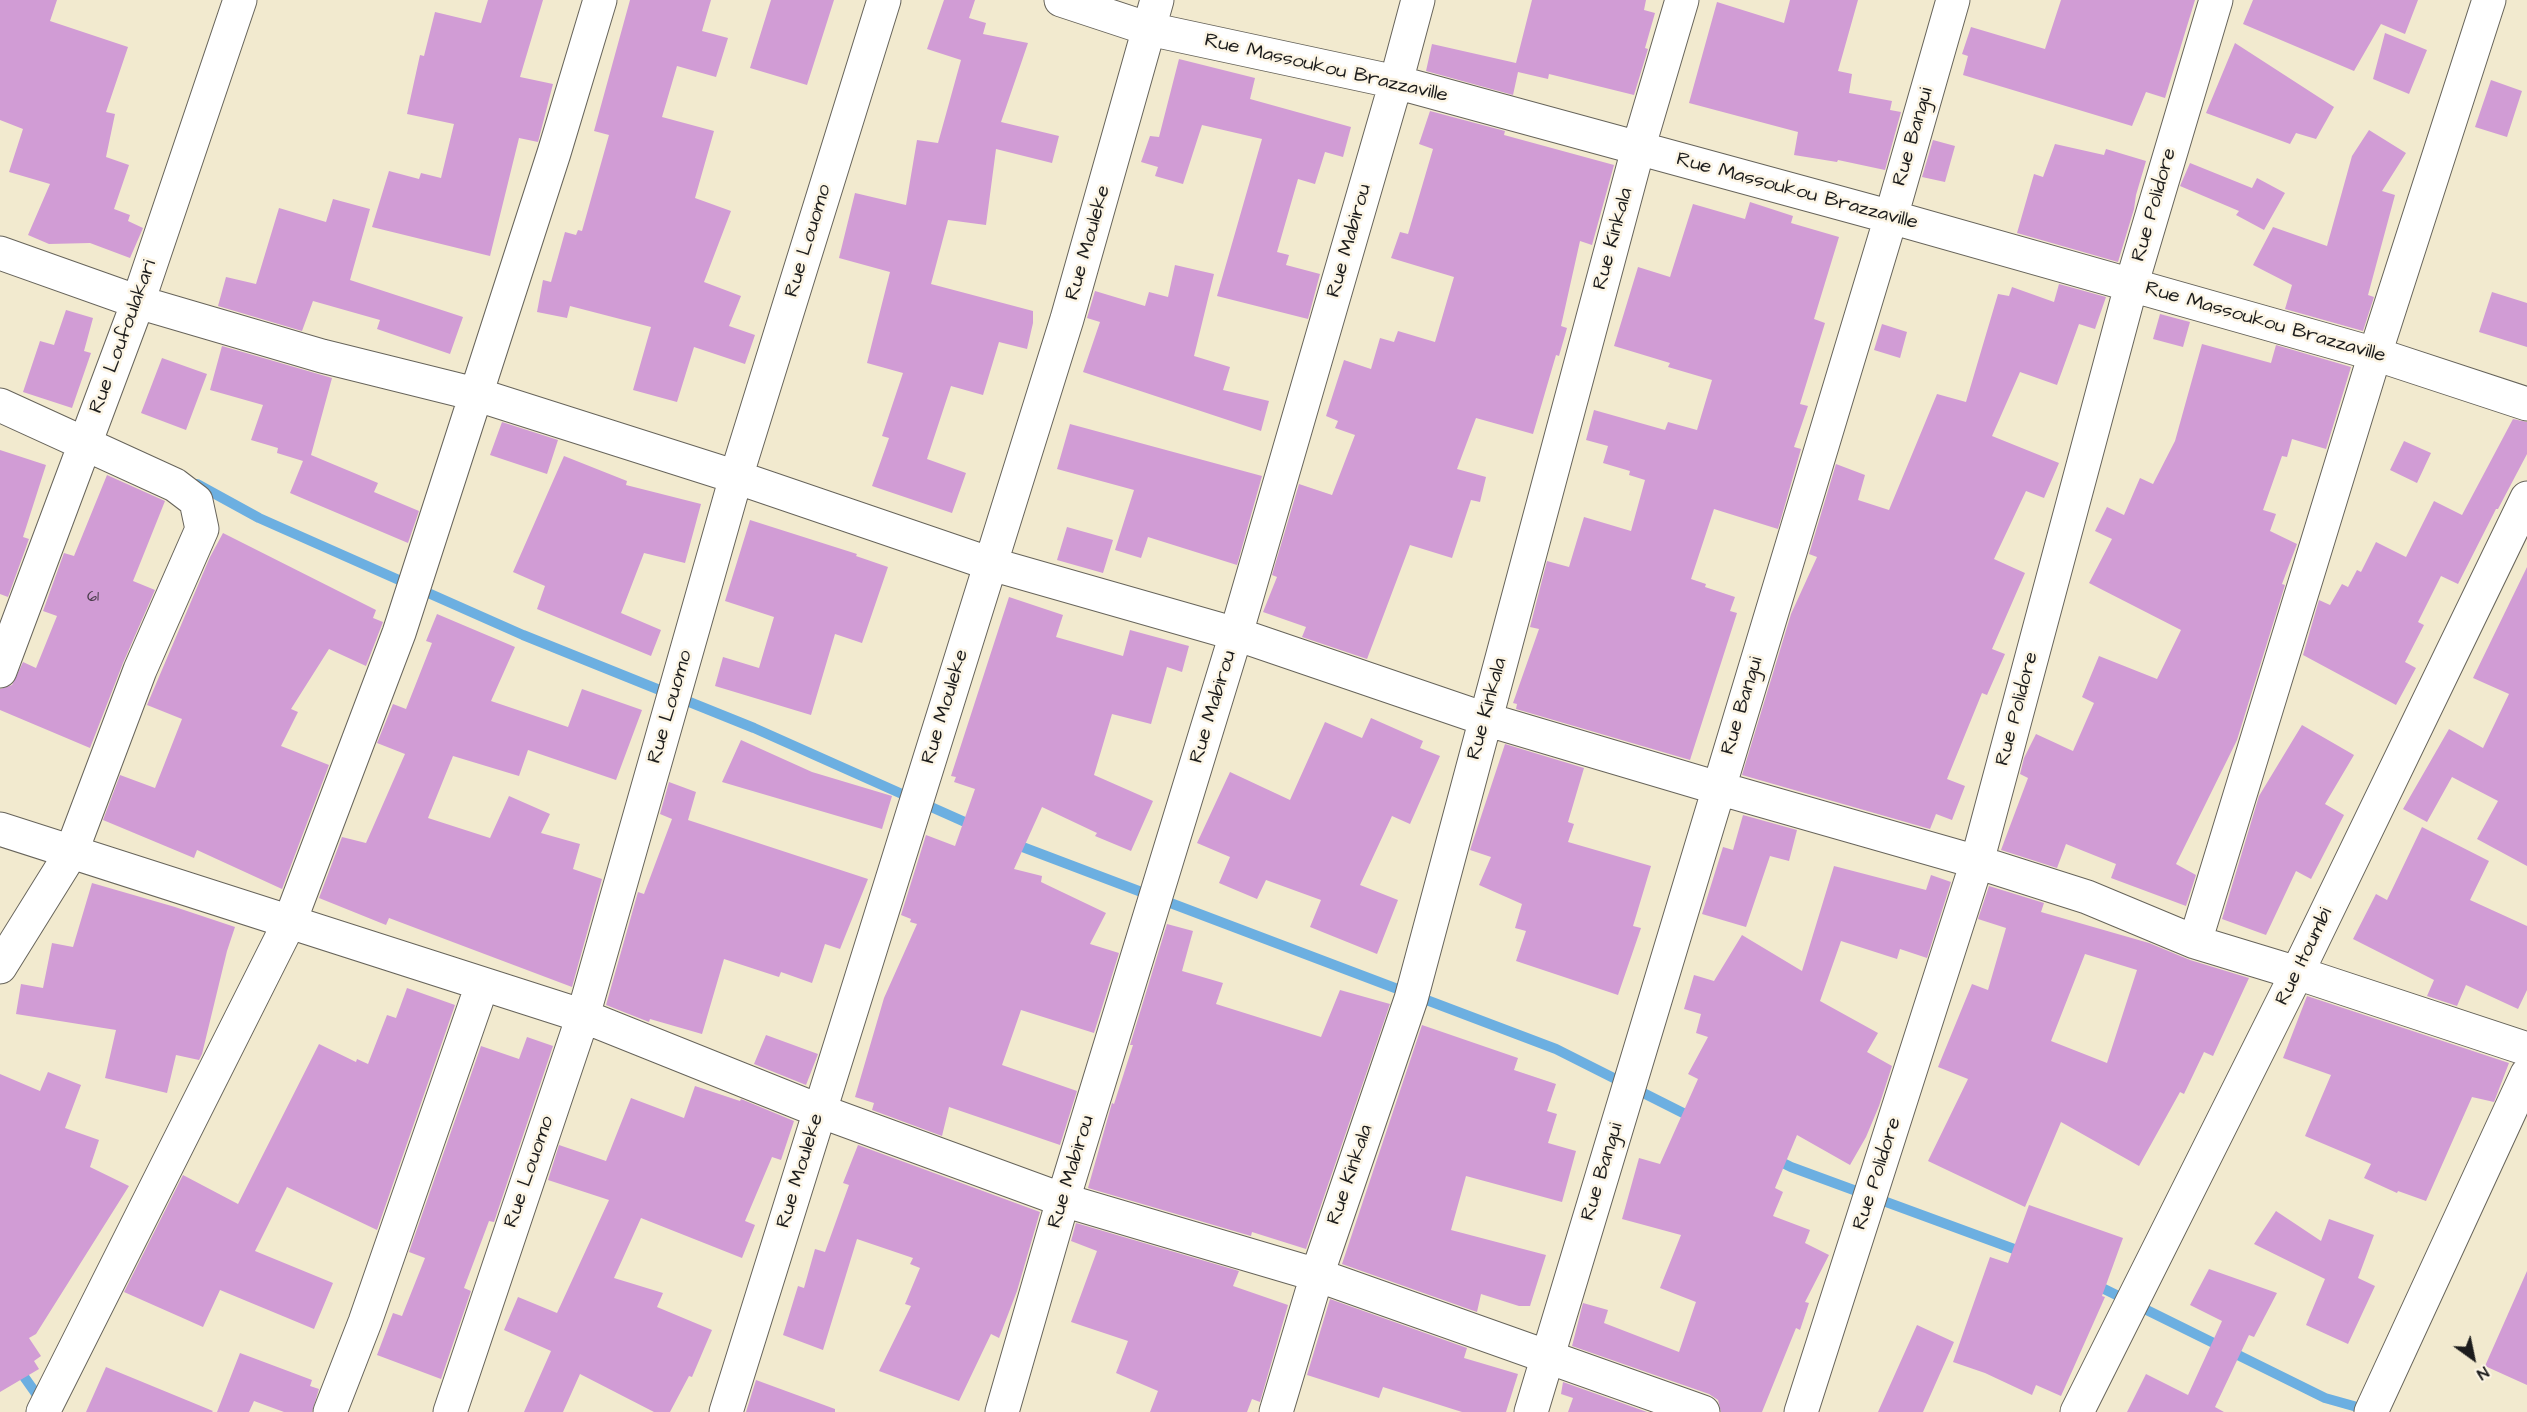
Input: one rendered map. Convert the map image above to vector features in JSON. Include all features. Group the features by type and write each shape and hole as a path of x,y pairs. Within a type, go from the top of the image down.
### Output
{"street":[{"name":"Rue Loufoulakari","path":"0,671 138,302 240,0"},
{"path":"43,1412 290,921 399,633 554,153 600,0"},
{"name":"Rue Louomo","path":"450,1412 583,1016 736,477 884,0"},
{"name":"Rue Massoukou Brazzaville","path":"1061,0 1153,14 1891,217 2375,354 2527,404"},
{"name":"Rue Mabirou","path":"1002,1412 1063,1200 1236,634 1418,0"},
{"name":"Rue Kinkala","path":"1276,1412 1317,1275 1412,999 1638,149 1682,0"},
{"name":"Rue Bangui","path":"1531,1412 1891,217 1953,0"},
{"name":"Rue Polidore","path":"1801,1412 1879,1175 1977,862 2131,285 2216,0"},
{"path":"2195,942 2375,354 2489,0"},
{"name":"Rue Mouleke","path":"726,1412 1067,320 1153,14"},
{"path":"0,253 138,302 322,356 475,394 736,477 991,564 1236,634 1485,718 1977,862 2087,897 2195,942 2527,1049"},
{"path":"0,405 175,485 196,501 202,529 140,670 71,853 0,967"},
{"name":"Rue Itoumbi","path":"2077,1412 2297,973 2527,498"},
{"path":"0,829 583,1016 820,1111 1063,1200 1317,1275 1702,1412"},
{"path":"330,1412 364,1322 482,985"},
{"path":"2371,1412 2527,1074"}],"building":[{"path":"0,0 57,0 50,21 128,47 106,112 115,114 106,157 129,165 114,209 130,215 128,221 143,228 130,258 90,243 49,244 28,235 50,184 9,172 23,129 0,120"},
{"path":"488,0 543,0 520,77 553,84 538,142 519,138 490,256 372,227 389,171 419,179 421,173 441,178 454,124 407,114 420,55 424,56 435,12 481,23"},
{"path":"630,0 711,0 702,31 728,38 716,77 677,66 662,117 714,131 695,198 731,211 704,282 741,296 729,326 755,335 745,364 694,347 677,402 633,390 651,327 570,306 567,318 537,312 543,280 551,282 565,232 576,235 578,230 582,231 609,135 594,131"},
{"path":"771,0 834,0 807,85 750,68"},
{"path":"944,0 975,0 969,18 986,23 983,34 1028,43 1001,122 1059,136 1052,163 996,149 986,225 948,220 931,284 1033,311 1033,323 1027,349 999,342 983,395 951,386 927,459 966,473 952,513 872,486 889,438 882,436 903,373 867,363 890,272 839,258 855,193 906,205 917,140 938,143 961,60 927,49"},
{"path":"1532,0 1646,0 1644,10 1655,13 1645,48 1648,49 1634,95 1549,74 1548,79 1518,72 1513,95 1426,71 1432,44 1516,63"},
{"path":"1790,0 1858,0 1838,71 1852,74 1849,93 1892,101 1890,110 1901,112 1885,170 1838,160 1837,162 1794,155 1798,132 1689,103 1717,2 1784,23"},
{"path":"2061,0 2195,0 2165,98 2146,92 2132,126 1963,75 1968,56 1962,54 1971,27 2045,49"},
{"path":"2253,0 2418,0 2405,34 2381,24 2354,71 2243,24"},
{"path":"2385,33 2427,50 2409,94 2373,79"},
{"path":"2235,43 2334,107 2316,139 2296,133 2290,144 2206,113"},
{"path":"1179,59 1255,78 1250,99 1351,127 1343,157 1325,152 1315,184 1298,179 1277,252 1289,255 1286,265 1320,274 1308,319 1217,296 1262,139 1202,125 1183,184 1155,176 1158,167 1141,162 1150,136 1159,137"},
{"path":"2491,80 2522,91 2507,137 2475,127"},
{"path":"1430,111 1505,131 1504,135 1614,165 1592,245 1580,241 1561,326 1567,328 1559,356 1556,355 1533,434 1476,418 1457,469 1486,477 1480,502 1471,500 1452,558 1410,545 1367,659 1302,637 1306,627 1263,612 1277,577 1272,575 1299,484 1332,495 1355,435 1335,428 1338,421 1326,416 1344,360 1371,369 1380,338 1394,342 1398,331 1435,342 1454,277 1391,258 1400,232 1408,234 1433,149 1419,144"},
{"path":"2369,130 2406,153 2382,191 2395,195 2368,295 2374,297 2363,331 2285,309 2292,285 2253,265 2273,227 2327,246 2352,156"},
{"path":"1933,140 1955,146 1945,182 1922,177"},
{"path":"2055,144 2104,155 2106,149 2146,161 2118,262 2017,233 2034,174 2043,177"},
{"path":"2190,163 2252,188 2257,178 2285,193 2264,230 2236,215 2239,211 2180,186"},
{"path":"333,199 370,209 350,280 463,317 450,354 377,329 380,320 313,301 302,331 218,306 226,277 256,284 279,208 326,222"},
{"path":"1750,202 1793,216 1791,223 1839,237 1814,319 1825,323 1800,404 1808,406 1794,447 1801,449 1778,529 1714,509 1691,579 1706,584 1705,587 1735,597 1730,611 1737,613 1690,760 1516,709 1517,704 1513,703 1539,629 1530,627 1547,561 1569,567 1584,517 1631,531 1645,480 1629,475 1630,471 1603,463 1608,446 1586,440 1594,410 1665,430 1668,422 1697,430 1712,380 1668,367 1670,363 1614,346 1638,267 1670,277 1693,204 1745,219"},
{"path":"1175,265 1214,274 1194,356 1230,367 1223,390 1269,401 1261,431 1083,372 1100,322 1087,318 1095,291 1145,306 1149,292 1168,297"},
{"path":"2059,284 2106,297 2095,329 2079,324 2057,385 2020,372 1992,436 2059,463 2044,498 2026,491 1994,559 2025,573 1992,649 2005,654 1987,695 1982,693 1947,779 1965,786 1952,820 1936,814 1930,829 1742,775 1791,614 1817,557 1809,554 1836,464 1865,475 1858,500 1889,510 1937,394 1966,402 1998,294 2009,296 2012,287 2054,302"},
{"path":"2492,292 2527,303 2527,347 2479,332"},
{"path":"66,310 93,318 84,351 91,353 72,408 23,392 40,341 54,345"},
{"path":"2160,314 2190,322 2183,347 2153,339"},
{"path":"1882,324 1907,332 1900,358 1874,350"},
{"path":"2202,344 2271,363 2276,345 2351,367 2326,449 2292,439 2287,457 2282,456 2263,510 2276,514 2270,531 2297,544 2282,584 2285,585 2237,740 2176,864 2196,875 2186,906 2111,878 2116,864 2066,844 2057,868 2001,850 2028,778 2020,774 2024,758 2036,734 2073,751 2094,703 2082,697 2099,656 2157,679 2181,630 2089,583 2112,539 2095,531 2107,507 2124,515 2140,478 2153,484 2175,441"},
{"path":"222,346 332,378 311,455 378,483 374,492 419,511 408,543 290,493 303,461 277,453 278,448 251,440 263,405 210,390"},
{"path":"162,358 207,374 186,430 141,413"},
{"path":"2513,419 2527,422 2527,454 2458,584 2441,576 2418,622 2424,625 2405,662 2416,668 2396,705 2303,655 2319,600 2330,605 2342,584 2348,587 2357,570 2361,572 2376,542 2406,557 2434,501 2462,515"},
{"path":"502,422 558,440 547,474 490,455"},
{"path":"1070,424 1262,476 1237,565 1148,537 1141,558 1115,550 1134,490 1057,469"},
{"path":"2404,441 2431,453 2417,483 2390,470"},
{"path":"0,450 46,465 23,537 29,539 8,597 0,594"},
{"path":"564,456 627,481 626,485 701,504 685,563 644,553 621,613 661,630 651,656 537,609 545,586 513,572"},
{"path":"107,475 165,501 133,581 155,590 123,663 90,748 0,710 0,689 12,685 23,662 36,668 57,616 43,611 64,553 74,556"},
{"path":"750,520 857,554 856,556 888,567 862,643 835,634 811,715 715,686 723,657 759,668 774,617 725,601"},
{"path":"1067,527 1113,540 1103,573 1057,560"},
{"path":"223,533 376,610 373,618 383,622 366,666 329,649 291,709 298,712 281,746 329,765 282,889 197,850 194,858 103,820 120,775 155,788 182,719 147,705 210,557"},
{"path":"2527,567 2527,866 2477,839 2498,801 2452,777 2427,822 2403,809 2449,729 2483,748 2509,694 2473,678"},
{"path":"1009,597 1063,615 1056,637 1123,656 1130,630 1189,646 1182,672 1167,667 1151,724 1112,714 1094,775 1153,801 1131,851 1095,836 1097,833 1042,807 1014,869 1042,876 1041,882 1106,913 1090,944 1119,953 1094,1033 1021,1010 1002,1065 1077,1091 1060,1145 949,1107 942,1136 872,1110 874,1103 855,1097 884,998 917,924 901,915 926,835 955,846 975,789 954,782 956,777 951,776"},
{"path":"437,614 515,647 491,701 568,727 582,689 642,710 616,780 528,750 519,776 453,756 428,818 490,838 509,796 550,814 541,833 580,844 573,869 602,879 572,987 389,918 386,925 319,898 342,837 366,843 405,754 377,743 393,704 406,709 432,643 426,641"},
{"path":"1371,718 1423,741 1420,748 1440,756 1410,824 1392,816 1360,885 1398,900 1377,954 1310,927 1321,900 1266,880 1257,899 1219,883 1230,857 1197,843 1230,772 1290,800 1325,722 1362,738"},
{"path":"2302,725 2354,755 2325,804 2344,815 2311,879 2296,871 2266,935 2222,919 2259,796"},
{"path":"741,740 812,772 892,796 882,829 722,782"},
{"path":"1505,744 1584,768 1568,822 1574,824 1568,842 1651,866 1633,926 1641,928 1618,995 1516,961 1526,931 1515,928 1522,904 1479,885 1491,857 1470,850"},
{"path":"669,782 696,792 688,820 868,879 840,949 825,944 812,983 781,972 779,977 724,959 702,1034 650,1019 649,1022 606,1005 638,892 644,894 672,819 660,814"},
{"path":"1743,815 1797,830 1789,861 1770,856 1746,927 1702,914 1723,847 1733,850"},
{"path":"2422,827 2489,861 2470,900 2527,926 2527,990 2518,1009 2466,985 2457,1006 2427,996 2434,980 2353,939 2376,894 2387,900"},
{"path":"1834,866 1926,890 1931,875 1951,882 1927,958 1900,949 1897,959 1841,941 1820,1001 1878,1033 1867,1052 1892,1066 1866,1137 1850,1165 1797,1135 1775,1188 1783,1192 1773,1216 1810,1230 1805,1243 1829,1255 1805,1302 1809,1303 1800,1330 1796,1328 1762,1412 1721,1412 1718,1400 1709,1394 1572,1346 1583,1303 1608,1310 1604,1323 1679,1352 1696,1302 1660,1288 1681,1235 1622,1219 1639,1158 1660,1164 1698,1079 1688,1074 1708,1037 1696,1033 1701,1014 1684,1009 1694,975 1714,981 1742,935 1802,971"},
{"path":"92,883 235,927 202,1054 199,1060 176,1055 167,1093 105,1078 116,1030 16,1014 21,984 43,988 52,943 73,947"},
{"path":"1989,886 2044,903 2041,912 2149,943 2190,960 2249,978 2213,1056 2204,1052 2184,1094 2180,1092 2139,1166 2061,1122 2025,1207 1928,1161 1968,1079 1938,1067 1972,984 1988,990 2006,928 1978,919","holes":["2085,954 2137,970 2107,1063 2051,1041"]},
{"path":"1167,924 1193,931 1182,971 1223,983 1216,1004 1321,1037 1340,990 1390,1004 1306,1249 1252,1232 1251,1236 1088,1188 1112,1103 1114,1104 1133,1045 1130,1045"},
{"path":"407,988 455,1005 377,1230 287,1187 255,1251 333,1283 314,1329 220,1290 203,1327 124,1292 183,1175 238,1204 319,1044 356,1062 357,1059 368,1064 387,1015 396,1018"},
{"path":"2307,996 2509,1063 2494,1102 2472,1097 2426,1201 2398,1191 2397,1193 2364,1178 2371,1164 2305,1136 2331,1075 2283,1058"},
{"path":"1422,1025 1518,1058 1514,1070 1556,1084 1547,1111 1557,1114 1548,1143 1576,1151 1562,1202 1466,1176 1451,1230 1546,1255 1530,1306 1519,1306 1481,1294 1477,1312 1342,1264"},
{"path":"766,1035 818,1054 806,1085 754,1064"},
{"path":"527,1037 553,1046 494,1222 489,1221 464,1288 471,1291 441,1379 377,1355 393,1313 402,1316 425,1258 409,1252 481,1046 519,1059"},
{"path":"48,1072 81,1085 65,1128 99,1140 90,1167 129,1186 36,1334 29,1338 41,1356 34,1361 39,1369 0,1392 0,1074 40,1091"},
{"path":"695,1086 740,1101 741,1099 794,1121 781,1160 772,1157 745,1221 755,1225 742,1258 641,1218 614,1278 663,1293 657,1307 712,1330 692,1377 689,1376 670,1412 654,1412 580,1374 563,1412 524,1412 551,1351 504,1330 518,1297 557,1313 609,1200 548,1180 559,1145 606,1161 631,1098 684,1118"},
{"path":"858,1145 1040,1212 1017,1291 999,1338 991,1334 959,1401 879,1371 911,1306 905,1304 920,1268 910,1264 913,1258 857,1239 823,1350 783,1335 798,1286 804,1288 815,1249 825,1252 849,1185 843,1183"},
{"path":"2029,1205 2123,1238 2102,1296 2105,1297 2061,1396 2036,1385 2032,1395 1985,1373 1953,1362 1990,1257 2008,1263"},
{"path":"2276,1211 2321,1241 2329,1219 2374,1235 2358,1278 2375,1286 2348,1344 2306,1325 2325,1279 2254,1244"},
{"path":"1076,1223 1239,1271 1233,1286 1288,1305 1260,1402 1252,1399 1247,1412 1150,1412 1158,1391 1116,1373 1128,1341 1071,1322 1097,1251 1071,1241"},
{"path":"2209,1269 2277,1293 2254,1337 2249,1335 2215,1407 2224,1412 2127,1412 2146,1374 2188,1395 2222,1321 2190,1305"},
{"path":"2527,1271 2527,1385 2485,1366"},
{"path":"1330,1299 1467,1348 1464,1358 1518,1374 1506,1412 1462,1412 1383,1387 1379,1398 1307,1375"},
{"path":"1917,1325 1954,1342 1923,1412 1878,1412"},
{"path":"240,1353 312,1380 310,1386 319,1389 312,1412 284,1412 254,1401 249,1412 217,1412"},
{"path":"106,1367 213,1411 86,1412"},
{"path":"756,1380 835,1409 835,1412 746,1412"},
{"path":"1563,1382 1647,1412 1568,1412 1573,1398 1561,1394"}],"waterway":[{"path":"197,484 259,518 523,635 754,728 976,827"},
{"path":"1012,843 1556,1049 1695,1119"},
{"path":"1773,1158 1791,1167 2025,1253"},
{"path":"2092,1283 2325,1398 2368,1410"},
{"path":"0,1343 42,1402"}]}
